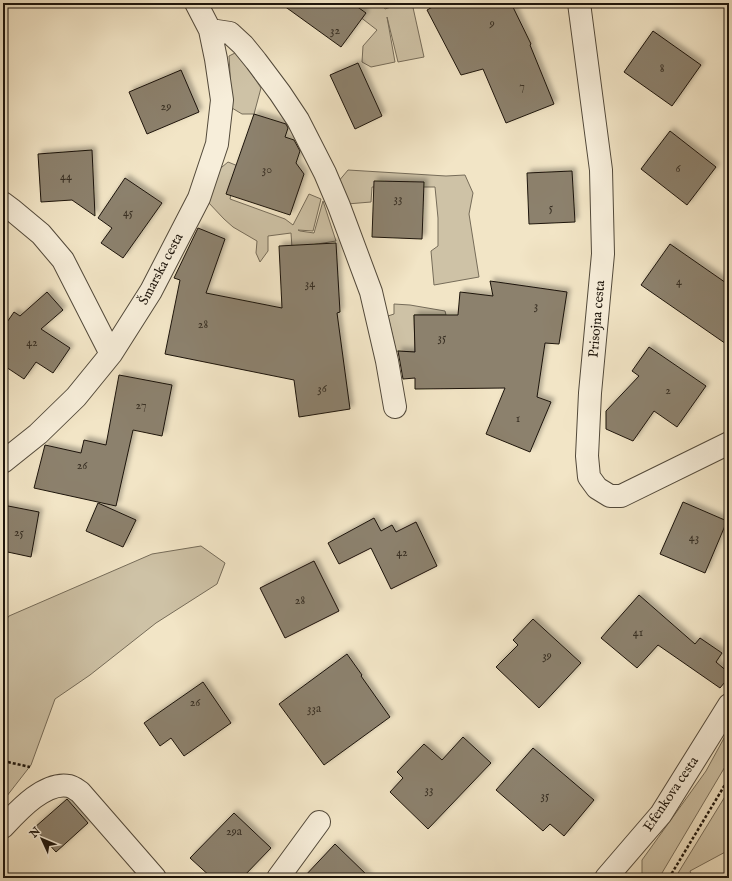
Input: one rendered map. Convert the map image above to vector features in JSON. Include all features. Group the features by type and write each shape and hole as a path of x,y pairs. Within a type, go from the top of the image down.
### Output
{"street":[{"name":"Šmarska cesta","path":"3,462 38,434 76,397 111,354 151,291 199,198 218,144 222,100 210,30 196,3"},
{"name":"Prisojna cesta","path":"579,3 601,170 603,254 590,394 587,456 589,477 597,488 610,496 621,496 729,443"},
{"path":"210,30 230,33 243,45 256,61 298,120 325,173 371,292 387,361 395,407"},
{"path":"3,203 41,234 63,260 111,354"},
{"name":"Efenkova cesta","path":"606,878 660,814 729,705"},
{"path":"3,827 18,811 39,794 58,786 70,786 80,792 156,878"},
{"path":"278,878 319,822"}],"path":[{"path":"669,878 729,778"}],"shaded area":[{"path":"342,3 382,3 385,9 403,3 412,3 424,57 398,62 387,17 395,62 371,67 362,62 363,46 377,30"},
{"path":"237,52 261,88 254,114 242,114 232,108 229,56"},
{"path":"228,162 238,166 230,199 285,219 293,225 309,194 321,199 313,231 298,230 314,233 323,201 336,241 292,248 291,233 268,236 268,251 260,262 256,253 257,241 233,227 208,202 216,172"},
{"path":"348,170 446,176 465,175 473,193 469,214 479,277 434,285 431,251 438,246 438,218 435,187 372,187 371,202 347,204 338,182"},
{"path":"394,304 445,311 446,315 414,315 415,352 396,351 388,316 394,314"},
{"path":"201,546 225,563 217,584 156,623 90,675 55,699 31,765 3,801 3,624 9,616 152,554"},
{"path":"729,729 729,760 659,878 647,878 642,875 642,860 706,771"},
{"path":"729,790 729,850 690,871 693,878 675,878"}],"building":[{"path":"280,3 352,3 366,13 341,47"},
{"path":"440,3 511,3 531,44 530,45 554,104 506,123 483,69 461,75 427,10"},
{"path":"653,31 701,65 672,106 624,72"},
{"path":"358,63 382,116 355,129 330,75"},
{"path":"181,70 199,112 147,134 129,92"},
{"path":"254,114 286,124 288,128 285,137 294,140 300,151 296,163 304,174 290,215 226,194"},
{"path":"670,131 716,167 687,205 641,169"},
{"path":"92,150 95,216 72,200 41,202 38,154"},
{"path":"572,171 575,222 529,224 527,173"},
{"path":"125,178 162,203 123,258 101,243 112,228 98,218"},
{"path":"374,181 424,182 422,239 372,237"},
{"path":"198,228 225,239 206,293 282,308 279,246 336,243 340,312 337,313 350,409 299,417 294,380 165,354 180,280 174,278"},
{"path":"670,244 729,285 729,346 641,285"},
{"path":"490,281 567,292 559,344 545,343 537,397 551,402 530,452 486,434 505,388 415,389 415,378 403,379 398,351 415,352 414,315 458,315 460,292 493,296"},
{"path":"47,292 63,310 41,329 70,348 53,373 36,362 24,379 3,365 3,328 14,312 20,316"},
{"path":"649,347 706,386 677,427 654,411 633,441 606,429 606,411 639,376 632,371"},
{"path":"119,375 172,385 162,436 133,430 116,506 34,488 45,445 81,453 84,440 106,445"},
{"path":"683,502 727,521 705,573 660,554"},
{"path":"98,503 136,520 123,547 86,531"},
{"path":"3,505 39,512 31,557 3,551"},
{"path":"374,518 381,531 392,525 396,532 416,522 437,566 391,589 371,548 339,564 328,543"},
{"path":"314,561 339,611 285,638 260,588"},
{"path":"639,595 695,644 700,638 722,653 716,662 729,673 729,677 720,688 658,645 637,668 601,638"},
{"path":"533,619 581,663 539,708 496,667 518,645 513,640"},
{"path":"347,654 390,717 324,765 279,704"},
{"path":"203,682 231,723 184,756 171,738 160,746 144,723"},
{"path":"463,737 491,763 428,829 390,792 403,778 397,772 424,744 442,760"},
{"path":"533,748 594,800 564,836 550,824 543,831 496,790"},
{"path":"67,799 88,823 56,852 34,828"},
{"path":"234,813 271,848 242,878 212,878 190,858"},
{"path":"335,844 370,878 303,878"}]}
